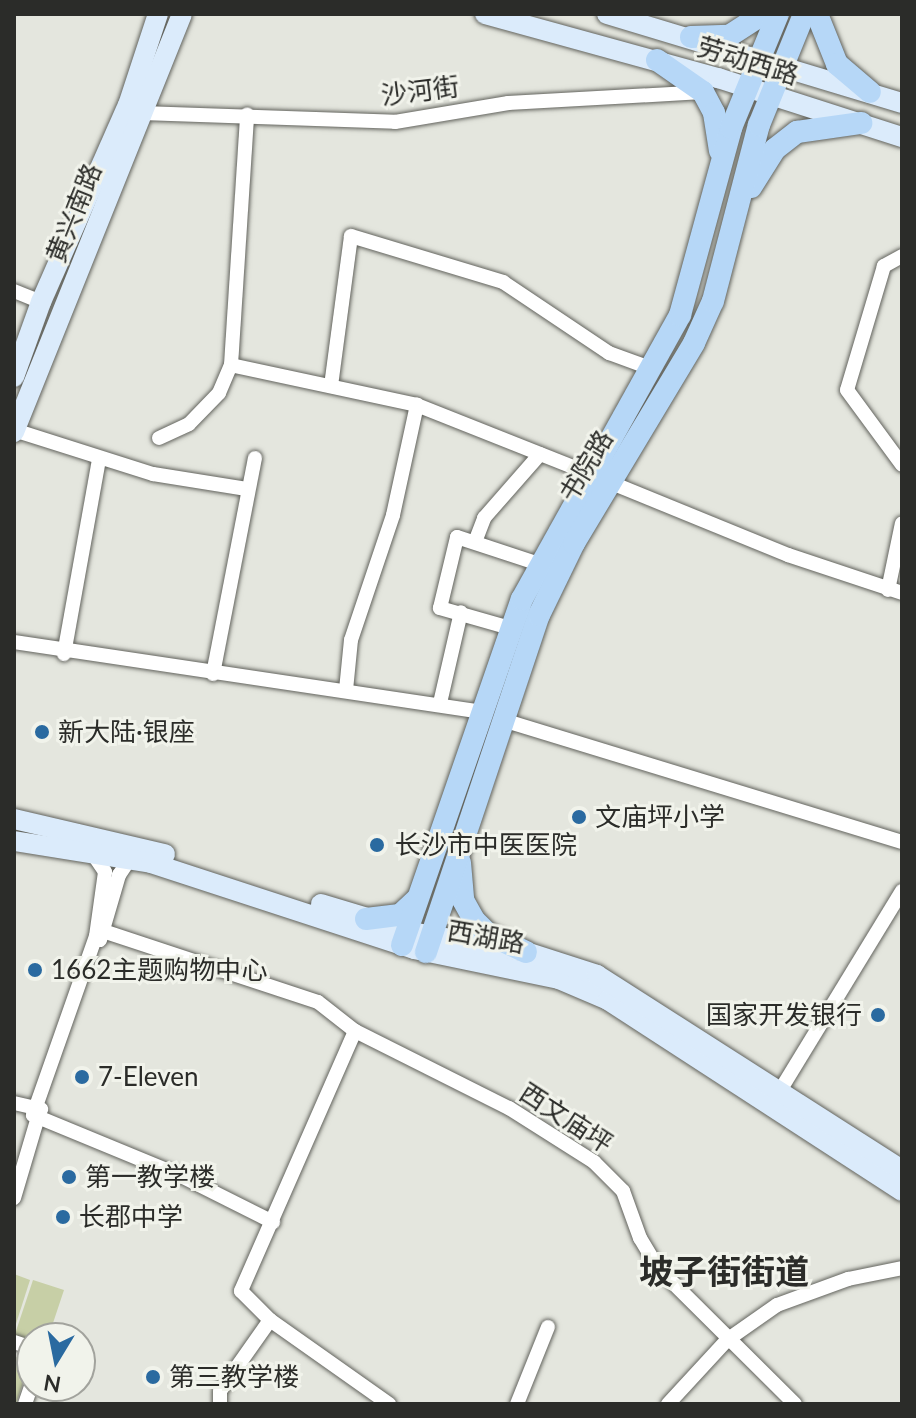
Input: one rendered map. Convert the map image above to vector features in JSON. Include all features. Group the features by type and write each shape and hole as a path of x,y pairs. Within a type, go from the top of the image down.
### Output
{"main road":[{"name":"黄兴南路","path":"14,431 182,14"},
{"path":"173,37 189,14"},
{"name":"劳动西路","path":"485,14 657,60 902,137"},
{"name":"劳动西路","path":"607,14 783,64 902,103"},
{"path":"691,37 729,36 763,14"},
{"name":"书院路","path":"429,944 548,595 599,478 687,297 747,87 778,14"},
{"name":"书院路","path":"405,938 510,628 539,564 702,326 738,217 770,94 804,14"},
{"path":"817,14 837,64 870,92 854,101 853,113 861,123"},
{"name":"黄兴南路","path":"14,377 41,302 128,105 157,17"},
{"path":"657,60 703,92 717,124 720,175"},
{"path":"738,217 754,180 785,140 809,128 861,123"},
{"name":"西湖路","path":"14,819 161,852 366,919 405,938"},
{"name":"西湖路","path":"14,841 95,857 160,865 405,938 538,972 608,1000 902,1191"},
{"path":"462,842 459,878 468,911 488,934 526,952"},
{"path":"366,919 400,915 419,894"},
{"name":"西湖路","path":"429,944 526,952 616,985 778,1094 902,1170"}],"street":[{"name":"沙河街","path":"142,113 395,122 508,103 703,92"},
{"path":"159,438 189,424 219,393 231,365 247,115"},
{"path":"331,386 351,236 503,282 609,353 653,369"},
{"path":"902,256 884,266 847,390 902,465"},
{"path":"14,291 41,302"},
{"path":"231,365 417,405 788,555 895,591 902,523"},
{"path":"346,690 351,640 393,515 417,405"},
{"path":"14,431 99,460 247,489"},
{"path":"475,542 484,518 540,454"},
{"path":"213,674 255,458"},
{"path":"64,654 99,460"},
{"path":"510,628 440,608 457,537 539,564"},
{"path":"440,703 461,612"},
{"path":"14,642 64,654 440,703 481,712"},
{"path":"503,720 902,842"},
{"path":"14,1198 30,1134 96,936 105,872 95,857"},
{"path":"37,1113 103,931 119,875 129,860"},
{"path":"778,1094 902,891"},
{"name":"西文庙坪","path":"103,931 318,1002 355,1031 509,1108 608,1173 623,1191 640,1238 658,1268 727,1340 795,1404"},
{"path":"355,1031 241,1291 270,1320 389,1404"},
{"path":"14,1103 181,1176 273,1222"},
{"path":"668,1404 727,1340 777,1305 848,1279 902,1268"},
{"path":"220,1404 220,1391 270,1320"},
{"path":"517,1404 548,1327"}],"green space":[{"path":"14,1274 30,1280 14,1330"},
{"path":"33,1280 64,1290 53,1322 19,1322"},
{"path":"14,1356 17,1402 14,1404"}],"place":[{"name":"新大陆·银座","path":"42,732"},
{"name":"文庙坪小学","path":"579,817"},
{"name":"长沙市中医医院","path":"377,845"},
{"name":"1662主题购物中心","path":"35,970"},
{"name":"国家开发银行","path":"878,1015"},
{"name":"7-Eleven","path":"82,1077"},
{"name":"第一教学楼","path":"69,1177"},
{"name":"长郡中学","path":"63,1217"},
{"name":"第三教学楼","path":"153,1377"}],"district":[{"name":"坡子街街道","path":"724,1271"}]}
